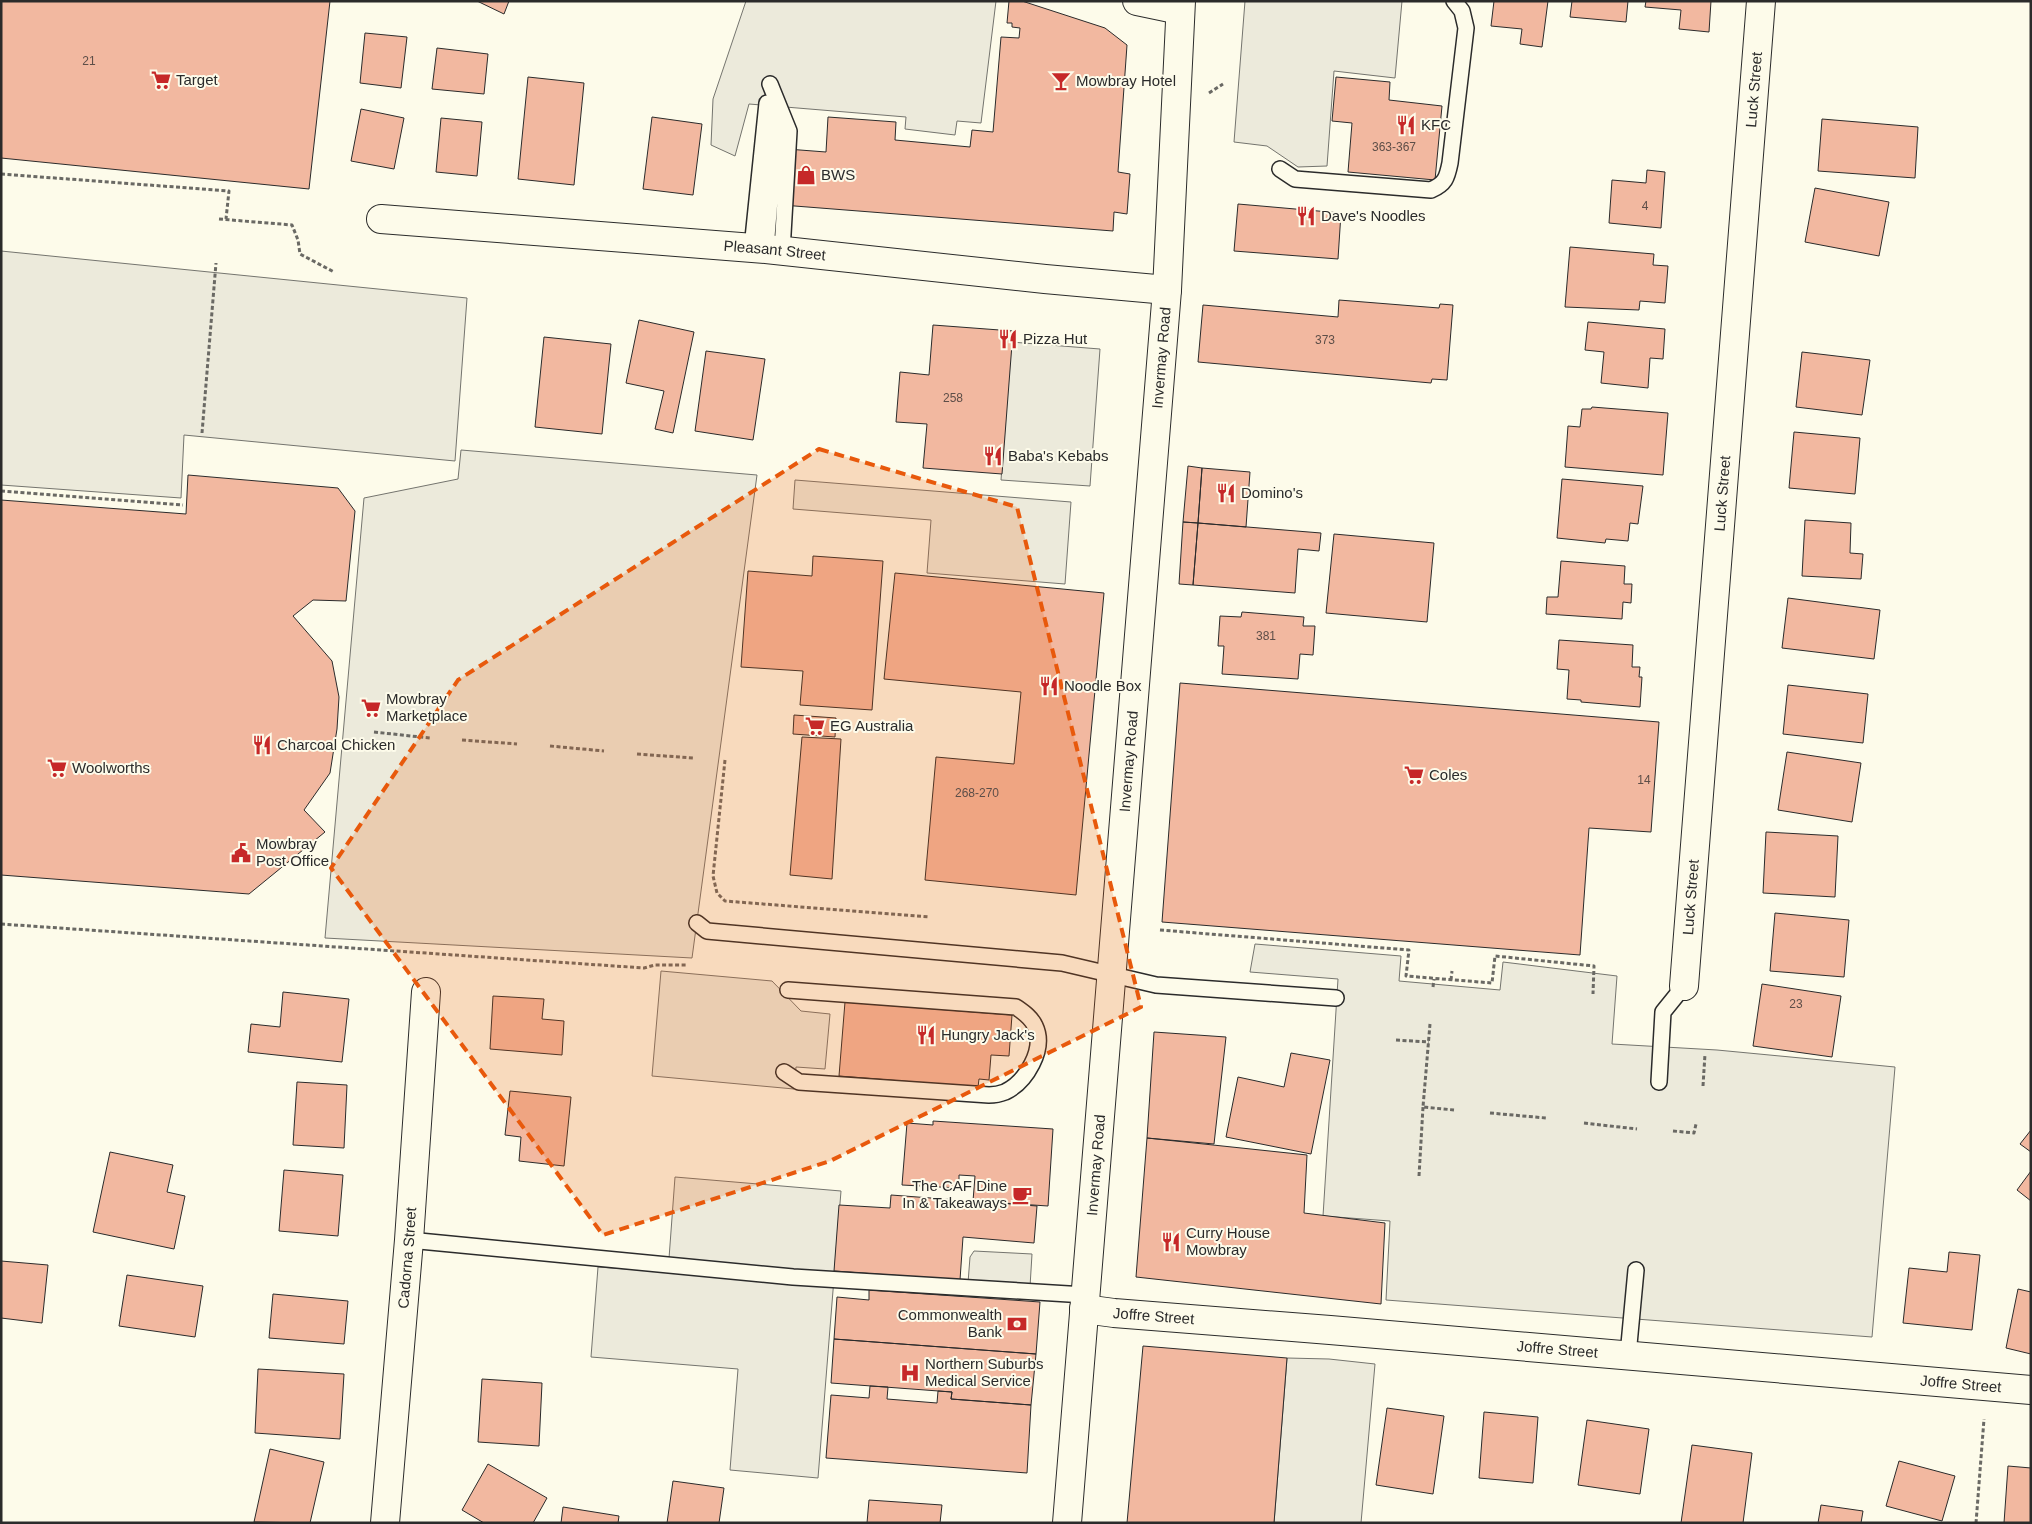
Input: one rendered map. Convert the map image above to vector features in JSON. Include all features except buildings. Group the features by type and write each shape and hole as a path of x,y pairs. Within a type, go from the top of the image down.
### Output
{"street":[{"path":"1137,1 1180,6"},
{"name":"Luck Street","path":"1684,986 1761,1"},
{"name":"Invermay Road","path":"1068,1523 1167,290 1175,158 1180,6"},
{"name":"Pleasant Street","path":"381,219 767,250 1045,280 1167,290"},
{"name":"Cadorna Street","path":"385,1523 410,1240 426,992"},
{"name":"Joffre Street","path":"1085,1302 1114,1314 1628,1355 2031,1390"}],"lane":[{"path":"1280,169 1295,179 1431,190 1442,185 1448,177 1466,28 1462,11 1454,1"},
{"path":"770,84 789,131 767,250 764,125 770,84"},
{"path":"697,923 707,931 1062,963 1156,985 1336,998"},
{"path":"1659,1082 1663,1012 1684,986"},
{"path":"784,1072 799,1082 989,1095 1004,1093 1019,1083 1032,1066 1038,1044 1036,1027 1028,1016 1016,1007 788,990"},
{"path":"410,1240 793,1277 1085,1302"},
{"path":"1628,1355 1636,1270"}],"path":[{"path":"1,174 229,191 226,219"},
{"path":"219,219 292,225 298,240 300,254 334,272"},
{"path":"202,433 216,263"},
{"path":"1,491 183,505"},
{"path":"374,732 430,738"},
{"path":"462,740 517,744"},
{"path":"550,746 604,751"},
{"path":"637,754 693,758"},
{"path":"725,760 713,876 717,892 725,901 930,917"},
{"path":"1,924 644,968 655,965 686,965"},
{"path":"1160,930 1409,950 1406,976 1434,979 1492,983 1495,956 1594,966 1592,994"},
{"path":"1451,980 1452,971"},
{"path":"1433,987 1434,979"},
{"path":"1419,1176 1430,1024"},
{"path":"1396,1040 1428,1042"},
{"path":"1703,1086 1705,1054"},
{"path":"1423,1107 1454,1110"},
{"path":"1490,1114 1546,1118"},
{"path":"1584,1123 1637,1129"},
{"path":"1673,1131 1694,1133 1696,1124"},
{"path":"1976,1523 1986,1386"}],"highlighted area":[{"path":"819,449 1017,507 1141,1007 830,1161 603,1235 331,868 458,680"}],"shaded area":[{"path":"746,1 996,1 981,123 957,121 955,135 905,129 906,117 749,104 735,156 711,145 713,99"},
{"path":"1245,1 1402,1 1395,78 1334,71 1327,166 1298,167 1267,146 1234,142"},
{"path":"1,251 467,298 455,461 184,435 181,498 1,485"},
{"path":"1011,342 1100,349 1090,486 1001,480"},
{"path":"461,450 757,475 692,958 325,938 364,498 458,479"},
{"path":"795,480 1071,502 1065,584 927,573 931,520 793,509"},
{"path":"1255,944 1401,956 1399,981 1500,990 1503,962 1617,976 1612,1044 1717,1050 1895,1067 1872,1337 1386,1300 1390,1221 1323,1216 1338,979 1250,972"},
{"path":"661,971 772,981 801,1011 830,1014 825,1069 796,1067 794,1089 652,1076"},
{"path":"675,1177 841,1191 818,1478 730,1470 738,1369 591,1357 598,1267 668,1272"},
{"path":"974,1251 1032,1254 1030,1287 968,1283 970,1257"},
{"path":"1287,1358 1329,1359 1375,1364 1361,1523 1274,1523"}],"place":[{"name":"Target","path":"161,80"},
{"name":"Mowbray Hotel","path":"1061,81"},
{"name":"KFC","path":"1406,125"},
{"name":"BWS","path":"806,175"},
{"name":"Dave's Noodles","path":"1306,216"},
{"name":"Pizza Hut","path":"1008,339"},
{"name":"Baba's Kebabs","path":"993,456"},
{"name":"Domino's","path":"1226,493"},
{"name":"Noodle Box","path":"1049,686"},
{"name":"Mowbray Marketplace","path":"371,708"},
{"name":"EG Australia","path":"815,726"},
{"name":"Charcoal Chicken","path":"262,745"},
{"name":"Woolworths","path":"57,768"},
{"name":"Coles","path":"1414,775"},
{"name":"Mowbray Post Office","path":"241,853"},
{"name":"Hungry Jack's","path":"926,1035"},
{"name":"The CAF Dine In & Takeaways","path":"1022,1195"},
{"name":"Curry House Mowbray","path":"1171,1242"},
{"name":"Commonwealth Bank","path":"1017,1324"},
{"name":"Northern Suburbs Medical Service","path":"910,1373"}]}
